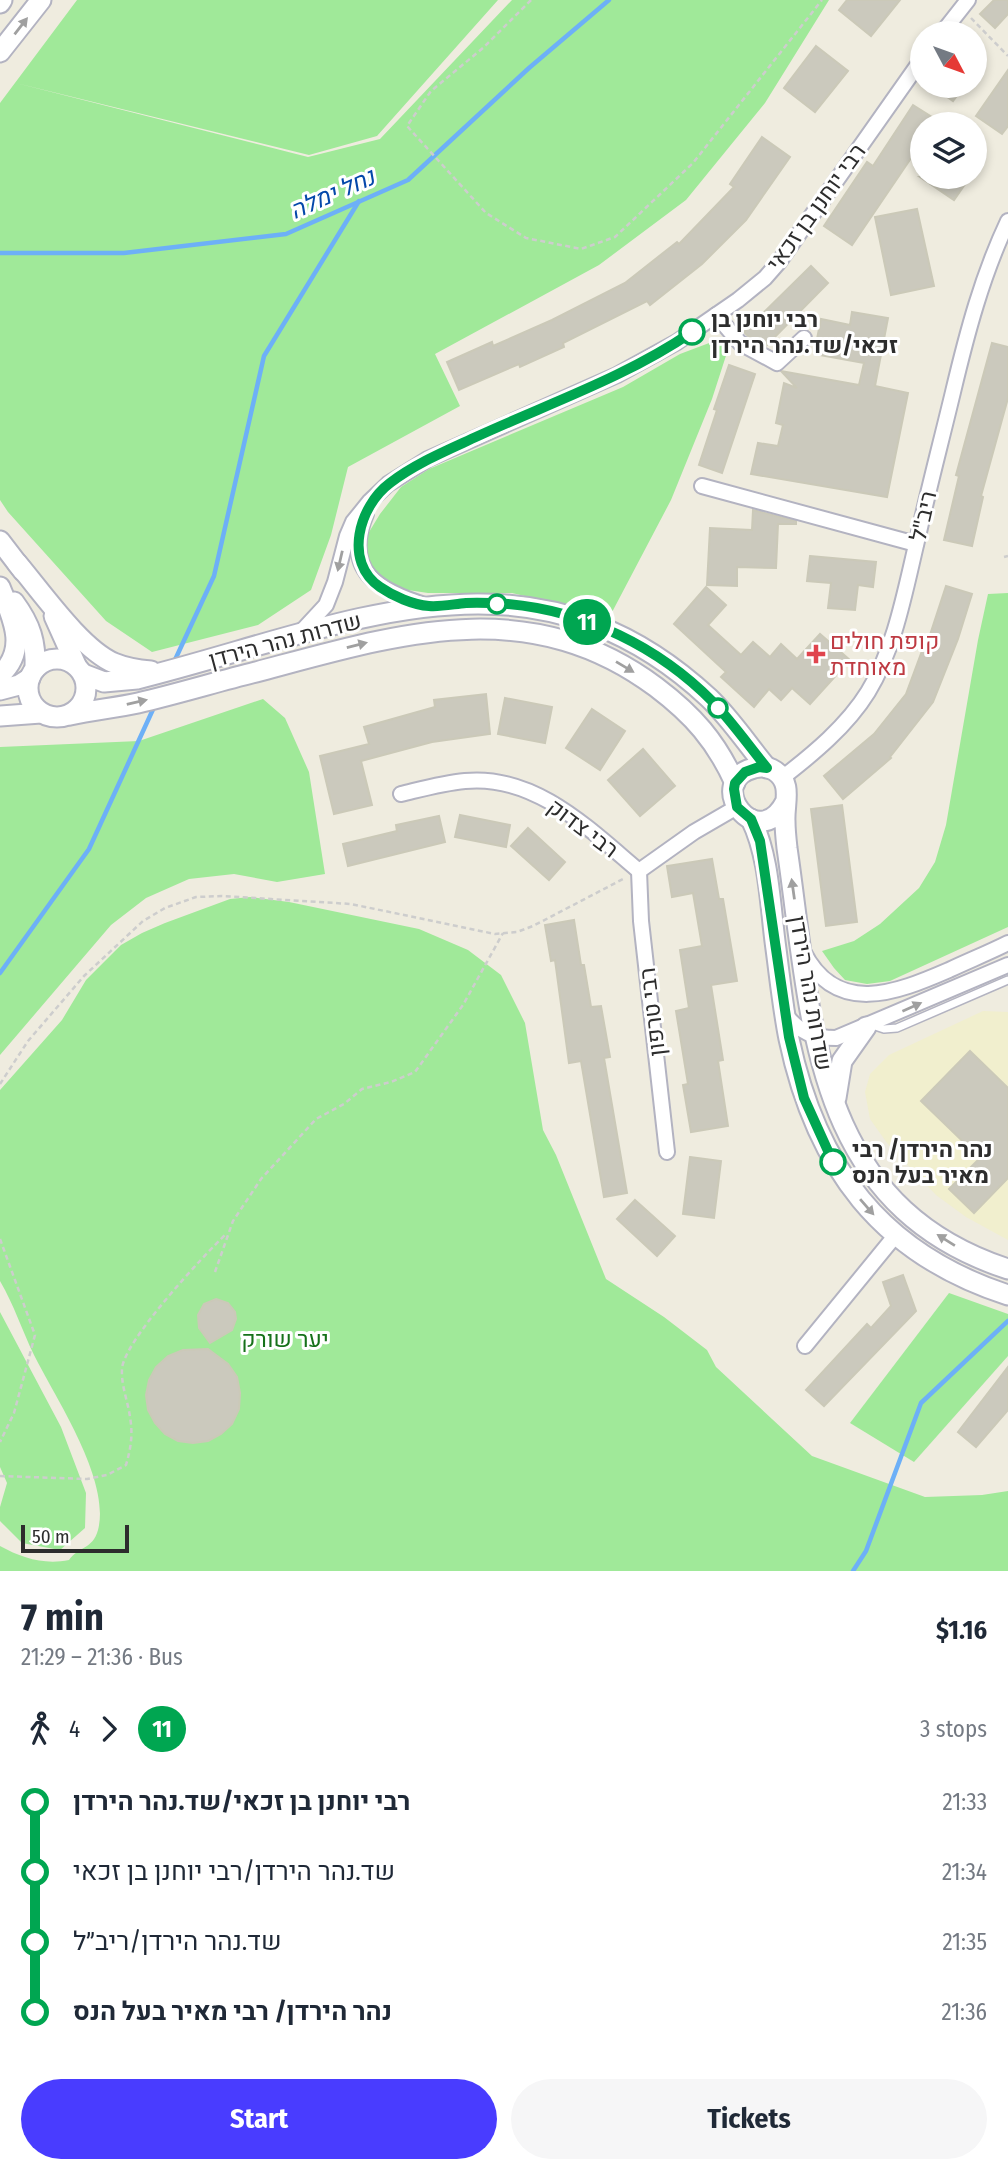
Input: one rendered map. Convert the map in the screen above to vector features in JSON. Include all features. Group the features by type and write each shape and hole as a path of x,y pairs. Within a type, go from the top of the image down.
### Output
{"main road":[{"path":"0,52 41,0"},
{"path":"0,541 48,604 86,681 86,697 70,715 55,718 41,713 0,716"},
{"path":"16,563 78,634 105,658 138,670 170,671"},
{"path":"0,586 29,625 36,650 29,697 41,713"},
{"path":"0,586 17,634 14,657 0,675"},
{"name":"שדרות נהר הירדן","path":"79,669 104,682 116,682 170,671 386,613 468,603 507,604 541,609 606,628 638,644 689,681 730,721 775,773"},
{"name":"שדרות נהר הירדן","path":"70,715 136,703 400,635 468,628 505,629 537,633 566,641 596,651 625,666 693,717 717,747 735,783"},
{"path":"0,690 19,685 50,660 68,661 79,669"},
{"path":"752,768 775,773 787,789 786,801 776,816 760,821 744,813 733,795 735,783 752,768"},
{"name":"שדרות נהר הירדן","path":"786,801 786,838 815,1037 836,1109 856,1151 903,1209 948,1242 1008,1269"},
{"name":"שדרות נהר הירדן","path":"744,813 762,851 785,1014 797,1070 816,1128 834,1164 868,1208 895,1236 935,1264 1008,1296"},
{"path":"836,1109 838,1075 842,1061 869,1026"}],"street":[{"path":"952,21 965,4"},
{"name":"רבי יוחנן בן זכאי","path":"295,636 309,626 326,605 353,522 369,500 388,484 428,459 617,375 677,342 765,278 910,76"},
{"name":"ריב\"ל","path":"775,773 838,729 868,692 881,666 896,621 976,303 991,256 1008,221"},
{"path":"716,315 740,343 777,363 804,338"},
{"name":"רבי יוחנן בן זכאי","path":"388,484 362,523 358,552 369,577 377,586 428,606"},
{"path":"702,485 916,544"},
{"name":"רבי צדוק","path":"401,794 467,780 502,782 542,796 577,819 639,871"},
{"path":"639,871 694,832 744,813"},
{"name":"רבי טרפון","path":"639,871 641,920 667,1152"},
{"path":"802,947 816,972 832,986 858,994 872,994 905,988 1008,943"},
{"path":"785,1014 794,1026 815,1037 836,1038 1008,965"},
{"path":"805,1346 895,1236"}],"lane":[{"path":"869,1026 897,1028 1008,980"}],"path":[{"path":"531,0 483,48 431,91 407,126 486,213 526,238 582,248 615,237 694,163 822,0"},
{"path":"965,4 1008,56"},
{"path":"0,1084 29,1041 83,976 143,921 165,908 196,897 222,896 351,904 495,934 517,932 533,926 639,871"},
{"path":"215,1272 228,1231 261,1179 316,1119 344,1104 362,1089 391,1082 415,1072 463,1005 503,933"},
{"path":"0,1476 87,1479 107,1475 126,1465 132,1432 121,1372 123,1360 134,1341 161,1307 210,1248 228,1231"},
{"path":"0,1240 36,1335 14,1413 0,1443"}],"shaded area":[{"path":"983,1011 1008,1012 1008,1240 966,1217 936,1195 887,1143 870,1119 865,1092 870,1074 889,1055"}],"green space":[{"path":"77,0 498,0 377,136 309,155 16,83 308,157 380,139 512,0 829,0 765,103 686,200 599,265 435,354 460,406 348,467 331,535 311,590 258,625 152,652 106,621 0,500 0,103"},
{"path":"733,334 712,399 671,500 610,616 512,593 428,593 401,589 378,577 366,557 366,537 401,487 429,469 623,387 680,354"},
{"path":"1008,593 1008,927 890,981 867,984 845,980 822,951 854,941 880,924 919,888 935,862 946,825 988,594"},
{"path":"263,699 285,718 309,772 325,874 277,882 234,874 189,879 146,898 111,925 0,1055 0,747 139,741"},
{"name":"יער שורק","path":"250,897 289,902 419,929 468,950 501,975 525,1023 543,1130 556,1155 606,1279 664,1317 707,1350 716,1367 812,1456 925,1497 982,1495 1008,1491 1008,1571 0,1571 0,1546 33,1559 51,1562 69,1560 93,1541 98,1530 100,1510 97,1488 79,1440 34,1355 0,1281 0,1090 62,1020 86,980 121,945 165,923 230,899"},
{"path":"949,1293 1008,1314 1008,1356 914,1462 850,1423"},
{"path":"0,1312 61,1427 86,1493 85,1528 60,1550 22,1543 0,1521 0,1507 7,1483 0,1467"}],"building":[{"path":"847,0 900,0 871,36 839,10"},
{"path":"994,0 1008,0 1008,14 995,28 980,14"},
{"path":"816,46 848,71 815,112 784,88"},
{"path":"1008,70 1008,126 1002,134 987,124 987,112 979,112"},
{"path":"913,105 924,112 910,112 910,160 852,245 824,226 867,162 873,166"},
{"path":"762,137 790,157 746,220 702,264 650,305 647,301 563,343 564,347 459,390 447,362 492,342 493,346 552,320 625,283 677,242 679,244 734,187 730,184"},
{"path":"938,189 962,189 954,200"},
{"path":"917,209 934,286 891,295 875,217"},
{"path":"811,266 828,283 766,346 748,336 744,332"},
{"path":"852,312 888,318 875,386 908,393 887,497 751,474 758,443 778,446 783,425 776,423 784,383 797,388 781,371 859,385 864,363 814,354 821,319 850,325"},
{"path":"992,343 1008,347 1008,398 981,496 983,497 972,546 944,540 959,476 956,475"},
{"path":"729,365 755,374 722,473 699,465"},
{"path":"753,510 796,521 796,524 778,524 776,568 737,567 737,586 707,585 710,528 752,530"},
{"path":"810,556 876,562 873,587 858,585 855,610 828,608 831,583 807,581"},
{"path":"946,586 972,594 958,639 933,702 891,758 843,799 824,776 874,734 906,694 925,643 927,644"},
{"path":"706,587 726,605 708,625 741,655 753,642 770,657 781,644 797,659 820,634 850,660 810,704 792,688 781,700 769,689 754,707 721,677 726,672 674,624"},
{"path":"486,694 490,734 432,742 361,761 372,805 334,814 320,756 369,744 364,727 435,707 434,700"},
{"path":"505,698 552,707 545,743 498,734"},
{"path":"592,709 625,731 600,770 566,748"},
{"path":"643,749 675,786 640,816 608,780"},
{"path":"842,805 857,922 826,926 811,809"},
{"path":"460,815 510,825 506,847 455,837"},
{"path":"439,816 445,842 348,866 343,844 397,831 396,825"},
{"path":"528,828 565,862 549,880 511,846"},
{"path":"712,859 719,899 723,899 737,981 711,985 723,1060 718,1061 728,1126 691,1132 683,1085 688,1084 676,1011 689,1008 680,950 702,946 693,893 672,897 667,866"},
{"path":"574,920 591,1007 601,1006 610,1057 604,1058 627,1193 604,1197 581,1061 569,1063 555,960 551,961 545,925"},
{"path":"970,1051 1008,1088 1008,1178 974,1213 949,1189 980,1158 921,1101"},
{"path":"690,1157 721,1161 714,1218 683,1214"},
{"path":"635,1200 675,1236 657,1256 617,1219"},
{"path":"903,1275 916,1311 824,1406 806,1390 867,1324 871,1328 891,1306 883,1282"},
{"path":"216,1299 228,1303 235,1312 236,1319 232,1330 210,1343 199,1328 198,1315 204,1304"},
{"path":"208,1349 228,1364 237,1377 239,1409 232,1424 208,1441 178,1441 165,1434 148,1410 146,1395 149,1380 156,1367 168,1356 183,1350"},
{"path":"1008,1367 1008,1410 976,1447 958,1432"}],"waterway":[{"name":"נחל ימלה","path":"0,253 124,253 286,234 408,180 529,68 609,0"},
{"path":"174,662 214,576 264,356 359,201"},
{"path":"0,973 89,849 155,705"},
{"path":"853,1571 866,1551 921,1403 1008,1321"}],"bus line":[{"name":"11","path":"692,332 617,375 449,449 388,484 362,523 358,552 369,577 377,586 428,606 507,604 541,609 606,628 638,644 689,681 711,700 747,741 767,768 752,768 739,777 735,783 734,802 745,817 751,819 760,841 789,1037 804,1098 833,1162"}],"place":[{"name":"רבי יוחנן בן זכאי/שד.נהר הירדן","path":"692,332"},
{"name":"קופת חולים מאוחדת","path":"816,654"},
{"name":"נהר הירדן/ רבי מאיר בעל הנס","path":"833,1162"}]}
